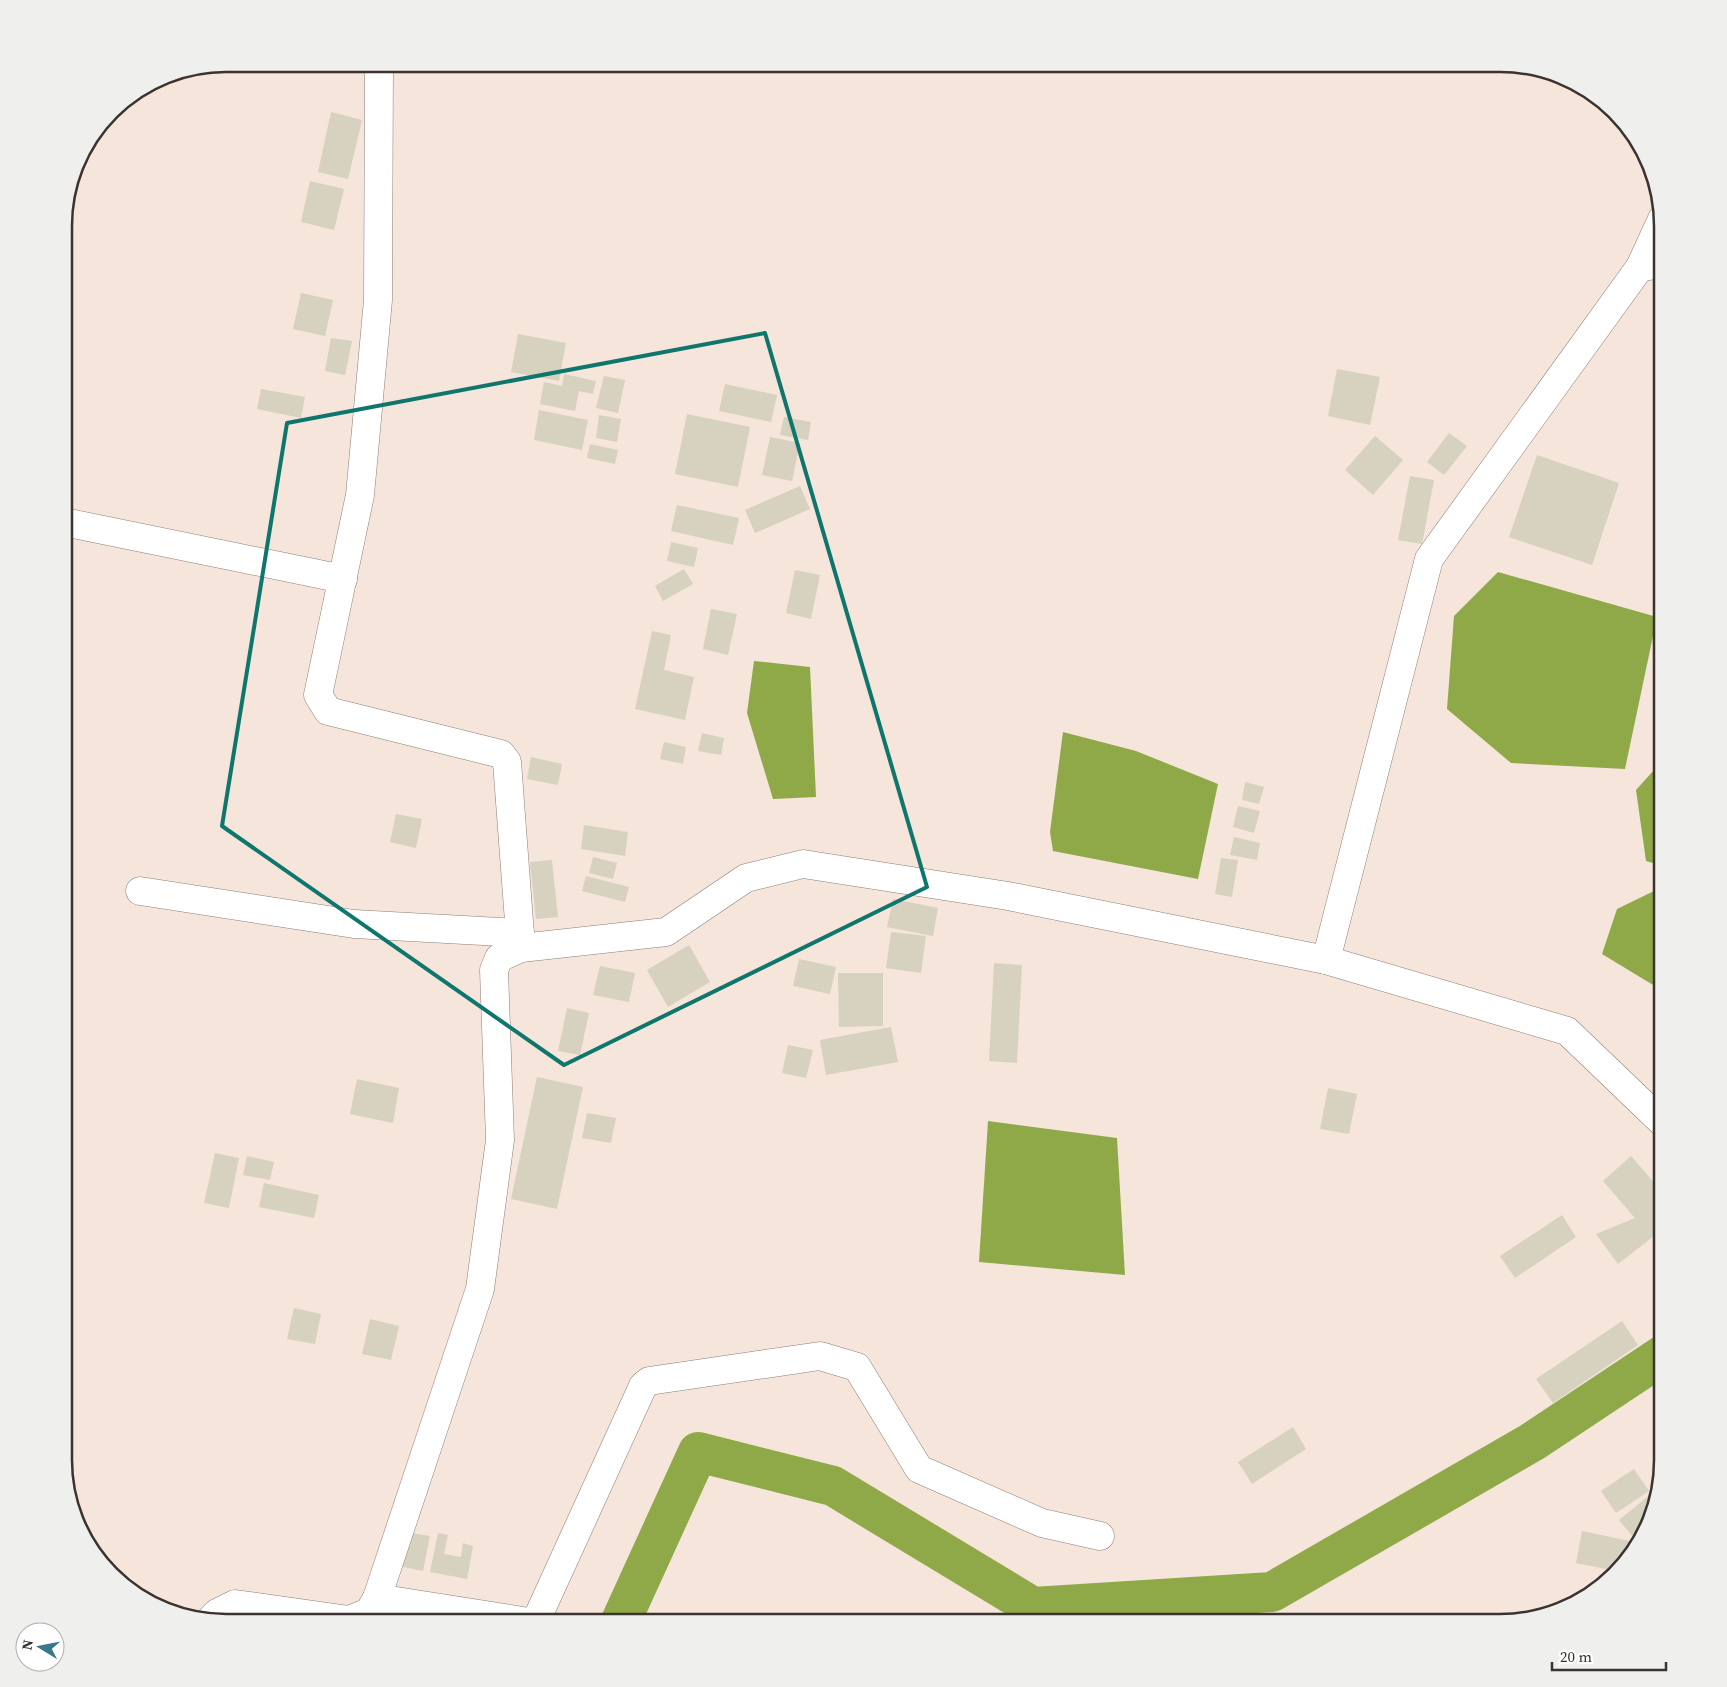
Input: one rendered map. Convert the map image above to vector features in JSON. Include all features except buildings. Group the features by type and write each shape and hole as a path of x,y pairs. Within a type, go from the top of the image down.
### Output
{"street":[{"path":"379,73 378,300 360,495 318,696 328,711 501,754 508,762 521,941"},
{"path":"1326,960 1429,559 1652,266"},
{"path":"73,524 343,579"},
{"path":"140,890 354,924 521,941 666,932 746,878 803,864 1008,896 1326,960 1567,1031 1654,1108"},
{"path":"363,1614 368,1612 378,1598 480,1289 500,1140 494,970 499,958 521,941"},
{"path":"539,1614 643,1386 649,1381 820,1356 857,1367 919,1469 1042,1523 1100,1536"},
{"path":"378,1598 478,1614"},
{"path":"215,1614 235,1604 306,1614"}],"highlighted area":[{"path":"765,333 927,887 564,1065 222,826 287,423"}],"shaded area":[{"path":"1498,572 1654,616 1654,631 1625,769 1511,763 1447,709 1454,616"},
{"path":"754,661 810,667 816,797 773,799 747,713"},
{"path":"1063,732 1136,751 1218,784 1198,879 1053,851 1050,832"},
{"path":"1654,770 1654,863 1646,861 1636,790"},
{"path":"1654,891 1654,986 1602,954 1617,909"},
{"path":"988,1121 1117,1138 1125,1275 979,1262"}],"waterway":[{"path":"624,1614 698,1452 833,1486 1033,1607 1272,1592 1532,1442 1654,1361"}]}
